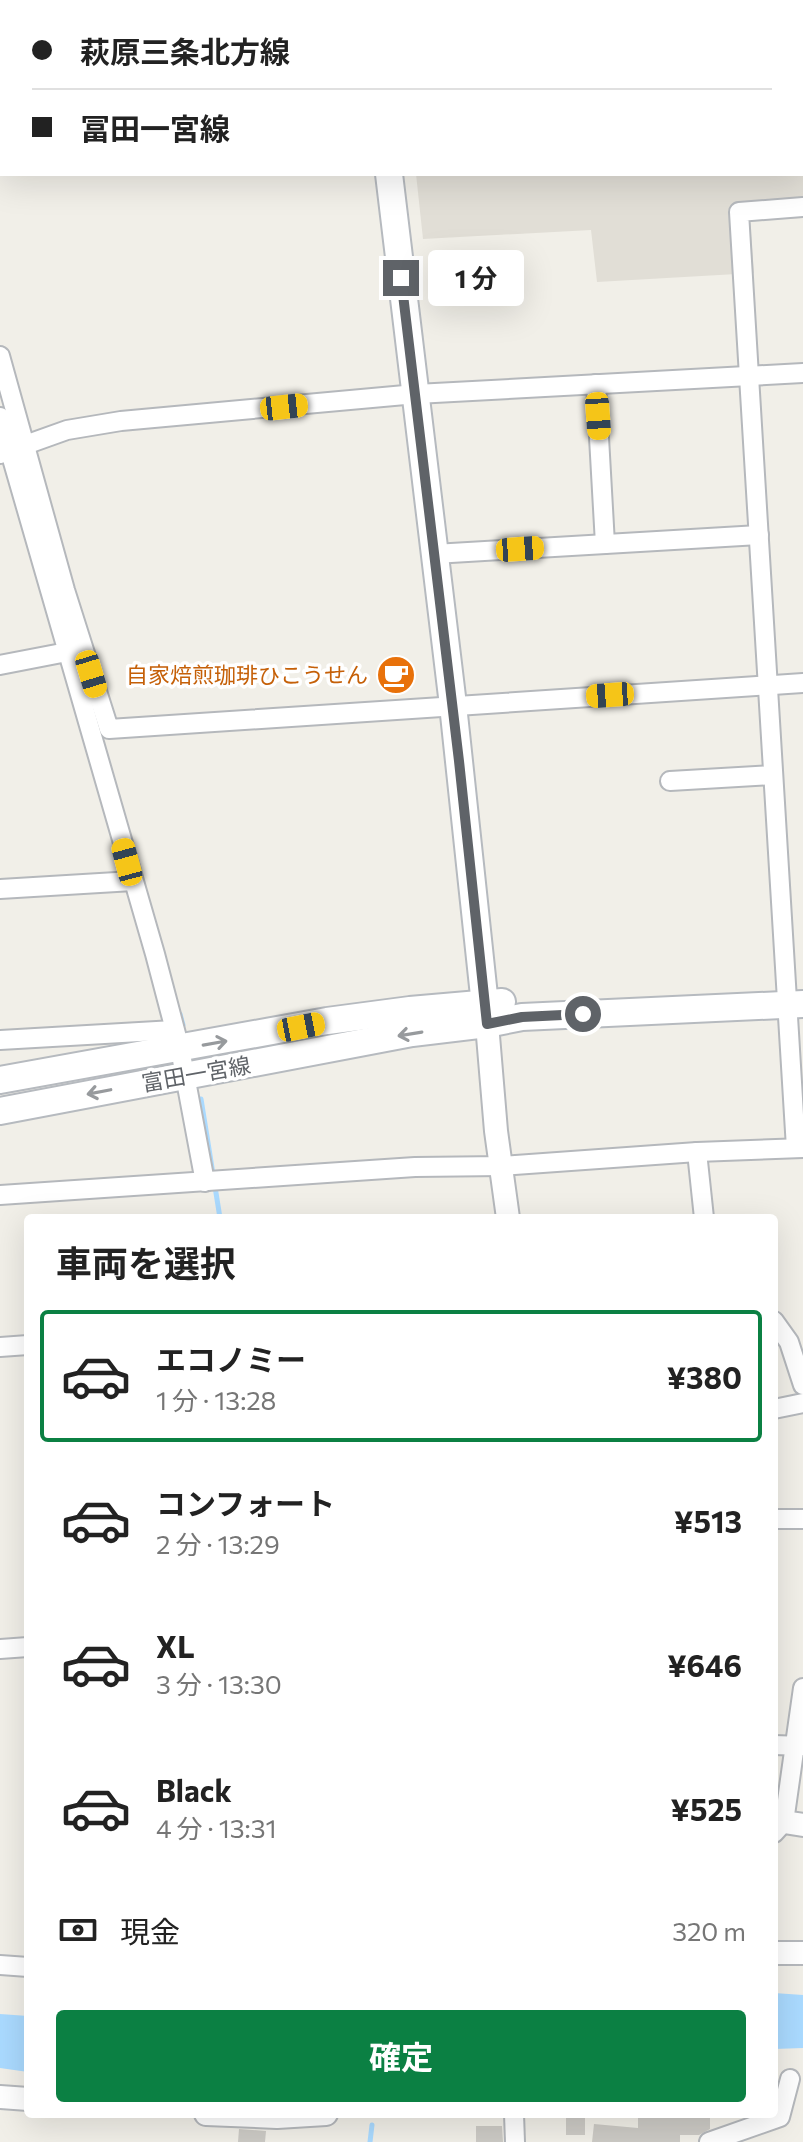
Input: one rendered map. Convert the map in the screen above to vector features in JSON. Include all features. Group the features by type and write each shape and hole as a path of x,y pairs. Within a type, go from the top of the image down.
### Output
{"main road":[{"path":"389,176 453,705 486,1014 795,996"},
{"name":"富田一宮線","path":"0,1080 177,1040 327,1021 486,1014"},
{"name":"富田一宮線","path":"0,1111 412,1033 486,1014"}],"street":[{"path":"0,1195 415,1167 502,1166 799,1148 795,996 773,775 739,212 803,207"},
{"path":"0,356 14,449 67,652 177,1040 183,1075 212,1181"},
{"path":"14,449 67,430 107,423 416,394 803,373"},
{"path":"596,384 605,544"},
{"path":"0,417 65,590 109,729 803,683"},
{"path":"434,554 759,535"},
{"path":"0,665 67,652"},
{"path":"670,781 773,775"},
{"path":"0,889 133,881"},
{"path":"486,1014 496,1131 508,1214"},
{"path":"0,1040 177,1040"},
{"path":"697,1152 704,1214"},
{"path":"778,1327 789,1342 803,1385"},
{"path":"0,1347 24,1345"},
{"path":"778,1408 803,1403"},
{"path":"778,1519 803,1519"},
{"path":"0,1649 24,1647"},
{"path":"787,1827 799,1746 803,1688"},
{"path":"778,1745 799,1746"},
{"path":"778,1953 803,1953"},
{"path":"0,1965 24,1967"},
{"path":"778,2118 789,2079"},
{"path":"0,2097 24,2099"},
{"path":"514,2118 515,2142"},
{"path":"709,2142 777,2118"}],"shaded area":[{"path":"416,176 803,176 803,218 750,221 754,273 597,282 591,230 423,239"}],"water":[{"path":"778,1993 803,1995 803,2048 778,2049"},
{"path":"0,2014 24,2016 24,2071 0,2068"}],"building":[{"path":"566,2118 585,2118 585,2135 566,2135"},
{"path":"638,2118 710,2118 710,2129 699,2135 680,2135 680,2142 592,2142 594,2124 638,2128"},
{"path":"476,2126 502,2126 503,2142 476,2142"},
{"path":"239,2129 266,2131 265,2142 238,2142"}],"waterway":[{"path":"180,1014 183,1025"},
{"path":"201,1099 219,1214"},
{"path":"370,2142 372,2125"}],"place":[{"name":"自家焙煎珈琲ひこうせん","path":"396,675"}],"route":[{"path":"401,278 487,1024 522,1017 583,1014"}]}
